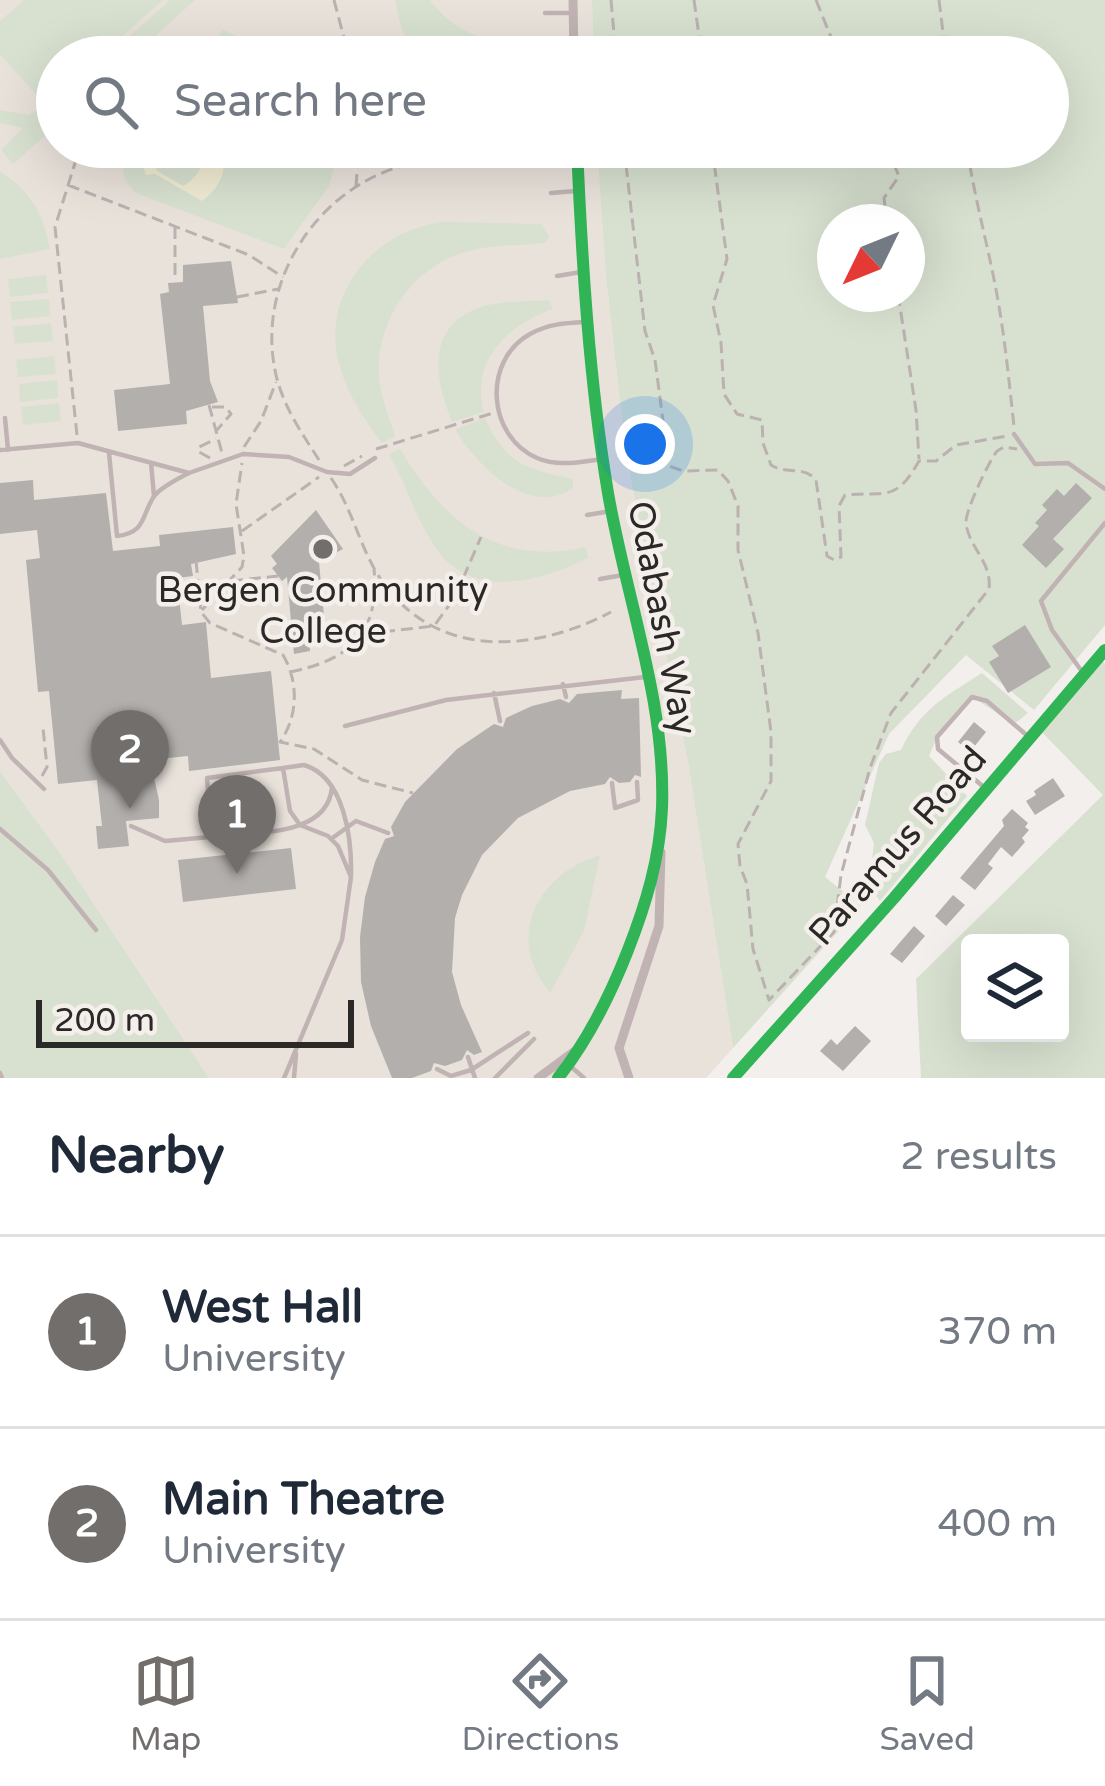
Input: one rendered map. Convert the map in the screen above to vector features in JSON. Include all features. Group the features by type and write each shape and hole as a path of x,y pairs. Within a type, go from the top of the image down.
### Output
{"street":[{"path":"574,0 574,36"},
{"name":"Odabash Way","path":"558,1078 622,966 658,852 661,796 645,676 602,459 578,168"},
{"name":"Paramus Road","path":"730,1078 1103,656"},
{"path":"629,1078 619,1048 659,926 661,796"},
{"path":"538,1078 580,1046"}],"lane":[{"path":"545,13 574,13"},
{"path":"551,193 579,191"},
{"path":"557,276 584,272"},
{"path":"588,322 558,323 516,344 500,368 496,385 508,434 537,458 571,464 602,459"},
{"path":"5,418 4,450 78,443 189,472"},
{"path":"1015,434 1035,464 1069,464 1105,489"},
{"path":"108,450 118,536 143,525 154,496 152,463"},
{"path":"154,496 189,472 243,454 289,457 327,472 350,474 374,458"},
{"path":"587,515 611,511"},
{"path":"1084,674 1052,630 1041,601 1105,523"},
{"path":"600,579 623,575"},
{"path":"345,726 494,693 645,676"},
{"path":"563,684 566,698"},
{"path":"494,693 500,722"},
{"path":"987,789 938,748 937,737 962,705 972,697 986,701 1030,738"},
{"path":"0,740 44,789"},
{"path":"221,836 210,818 207,778 304,765 317,769 332,787 352,848 342,940 284,1078"},
{"path":"283,768 286,802 301,825 331,838 351,877"},
{"path":"612,783 614,808 638,800 637,782"},
{"path":"131,826 165,841 301,825 327,806 332,787"},
{"path":"331,838 346,826 366,822 388,832"},
{"path":"0,829 48,870 96,930"},
{"path":"437,1069 451,1076 471,1070 528,1033"},
{"path":"495,1078 534,1040"},
{"path":"294,1078 298,1042"},
{"path":"467,1058 475,1078"},
{"path":"569,1065 584,1078"}],"path":[{"path":"334,0 343,36"},
{"path":"611,0 614,36"},
{"path":"694,0 699,36"},
{"path":"816,0 831,36"},
{"path":"939,0 943,36"},
{"path":"73,168 55,227 78,443"},
{"path":"356,186 357,168"},
{"path":"201,612 242,567 236,504 243,454 245,441 271,402 277,379 274,314 283,277 304,236 325,210 356,186 399,168"},
{"path":"626,168 645,332 655,360 669,466 722,473 738,506 738,550 758,633 772,772 760,806 740,836 738,851 748,884 753,949 769,1000 834,932 841,874 870,768 892,713 989,589 988,566 965,520 989,461 1004,447 1030,454"},
{"path":"715,168 727,259 713,315 721,343 724,394 737,414 762,420 771,465 806,472 816,481 827,556 834,560 841,557 842,498 850,493 880,495 897,490 919,461 901,312"},
{"path":"884,204 899,176 895,168"},
{"path":"919,461 937,461 956,445 1015,434 999,302 970,168"},
{"path":"67,185 249,255 283,277"},
{"path":"175,225 175,278"},
{"path":"237,297 280,289"},
{"path":"277,379 289,410 358,526 374,568 409,610 434,626 470,639 510,644 544,638 611,612"},
{"path":"216,431 230,417 230,410 209,406 216,431 218,438 223,458 208,458 198,451 218,438"},
{"path":"242,531 327,472 392,443 499,412"},
{"path":"290,672 336,660 381,632 434,626 455,597 482,537"},
{"path":"196,561 201,612 210,623 283,655 294,710 280,742 314,749 362,780 413,793"},
{"path":"351,648 373,609 374,568"},
{"path":"229,581 278,576"},
{"path":"35,781 47,767 43,728"}],"shaded area":[{"name":"Bergen Community College","path":"0,0 592,0 593,36 36,36 36,168 598,168 626,455 688,762 733,1048 706,1078 209,1078 65,860 0,771"}],"green space":[{"path":"24,0 163,0 123,36 36,36 36,95 0,54 0,21"},
{"path":"170,0 195,0 155,36 130,36"},
{"path":"395,0 430,0 453,23 479,36 406,36"},
{"path":"592,0 1105,0 1105,625 1034,710 966,655 889,734 825,877 861,906 733,1048 688,762 626,455 598,168 1069,168 1069,36 593,36"},
{"path":"0,110 28,115 36,111 36,144 13,164 1,150 23,128 0,123"},
{"path":"123,168 334,168 329,186 284,249 136,193"},
{"path":"0,172 34,204 50,249 0,259"},
{"path":"444,222 542,224 549,237 545,243 462,253 413,285 391,317 380,355 381,390 395,437 382,443 355,404 341,371 335,334 338,310 360,267 377,250 420,227"},
{"path":"46,275 48,293 10,297 8,279"},
{"path":"49,299 50,316 12,320 10,302"},
{"path":"549,300 553,309 521,325 496,347 483,376 484,412 452,422 439,372 442,341 450,327 481,307"},
{"path":"51,323 53,341 15,344 13,327"},
{"path":"54,356 56,374 18,377 16,360"},
{"path":"57,380 58,398 20,402 19,384"},
{"path":"59,403 61,421 23,425 21,407"},
{"path":"485,418 510,455 530,468 573,479 573,488 539,497 505,483 476,457 455,429"},
{"path":"400,449 435,498 476,532 525,550 586,547 588,558 549,574 507,582 467,575 450,564 422,525 389,454"},
{"path":"1100,656 1105,664 1105,1078 921,1078 916,979 961,935 961,1042 1069,1042 1069,934 962,934 1103,795 1038,728"},
{"path":"982,673 1028,713 1014,724 974,698 934,744 929,756 967,796 880,901 869,886 874,843 865,825 879,763 886,754 901,750 935,705"},
{"path":"0,771 65,860 209,1078 0,1078"},
{"path":"600,855 584,931 550,993 536,972 530,951 534,910 559,877"}],"sand":[{"path":"144,168 156,168 183,186 200,168 223,168 214,190 202,201 155,174 146,175"}],"building":[{"path":"231,261 238,303 203,306 210,381 218,402 186,411 187,424 118,431 114,390 170,384 160,294 169,292 168,283 183,282 183,265"},
{"path":"33,480 34,500 106,493 113,551 160,546 159,535 233,527 236,554 191,564 193,576 177,578 182,625 206,622 211,678 271,671 280,760 189,771 188,756 150,760 159,818 126,821 129,846 98,849 96,826 102,826 97,780 58,784 49,691 38,692 26,560 40,558 37,530 0,534 0,483"},
{"path":"1076,483 1092,498 1053,539 1064,549 1046,568 1022,545 1047,510 1042,505 1057,489 1064,496"},
{"path":"316,510 343,549 319,562 326,638 309,639 310,651 294,654 287,577 282,581 272,568 277,564 271,556"},
{"path":"1025,625 1051,667 1008,693 989,662 999,656 992,646"},
{"path":"622,690 621,699 639,698 641,777 619,783 610,777 605,784 570,791 518,818 482,855 462,895 455,918 452,972 482,1052 474,1055 467,1050 462,1060 445,1066 434,1063 431,1071 412,1078 392,1078 371,1026 361,982 360,937 375,862 385,839 394,836 391,827 405,802 457,749 494,724 503,727 506,718 532,706 560,699 569,703 577,694"},
{"path":"974,722 986,732 970,752 958,742"},
{"path":"1053,778 1065,796 1035,815 1026,801"},
{"path":"1012,809 1028,823 1025,842 1012,857 1001,847 988,864 993,868 975,890 960,878 1004,826 1002,820"},
{"path":"291,848 296,889 183,902 178,860"},
{"path":"953,895 965,905 946,926 935,916"},
{"path":"914,926 925,936 902,963 890,954"},
{"path":"855,1026 871,1041 843,1071 820,1051 831,1039 837,1045"}],"traffic: fast":[{"path":"558,1078 598,1017 628,950 651,881 662,808 658,728 608,493 596,407 578,168"},
{"path":"733,1078 1105,650"}],"place":[{"name":"Bergen Community College","path":"323,549"},
{"name":"Main Theatre","path":"130,809"},
{"name":"West Hall","path":"237,874"}]}
